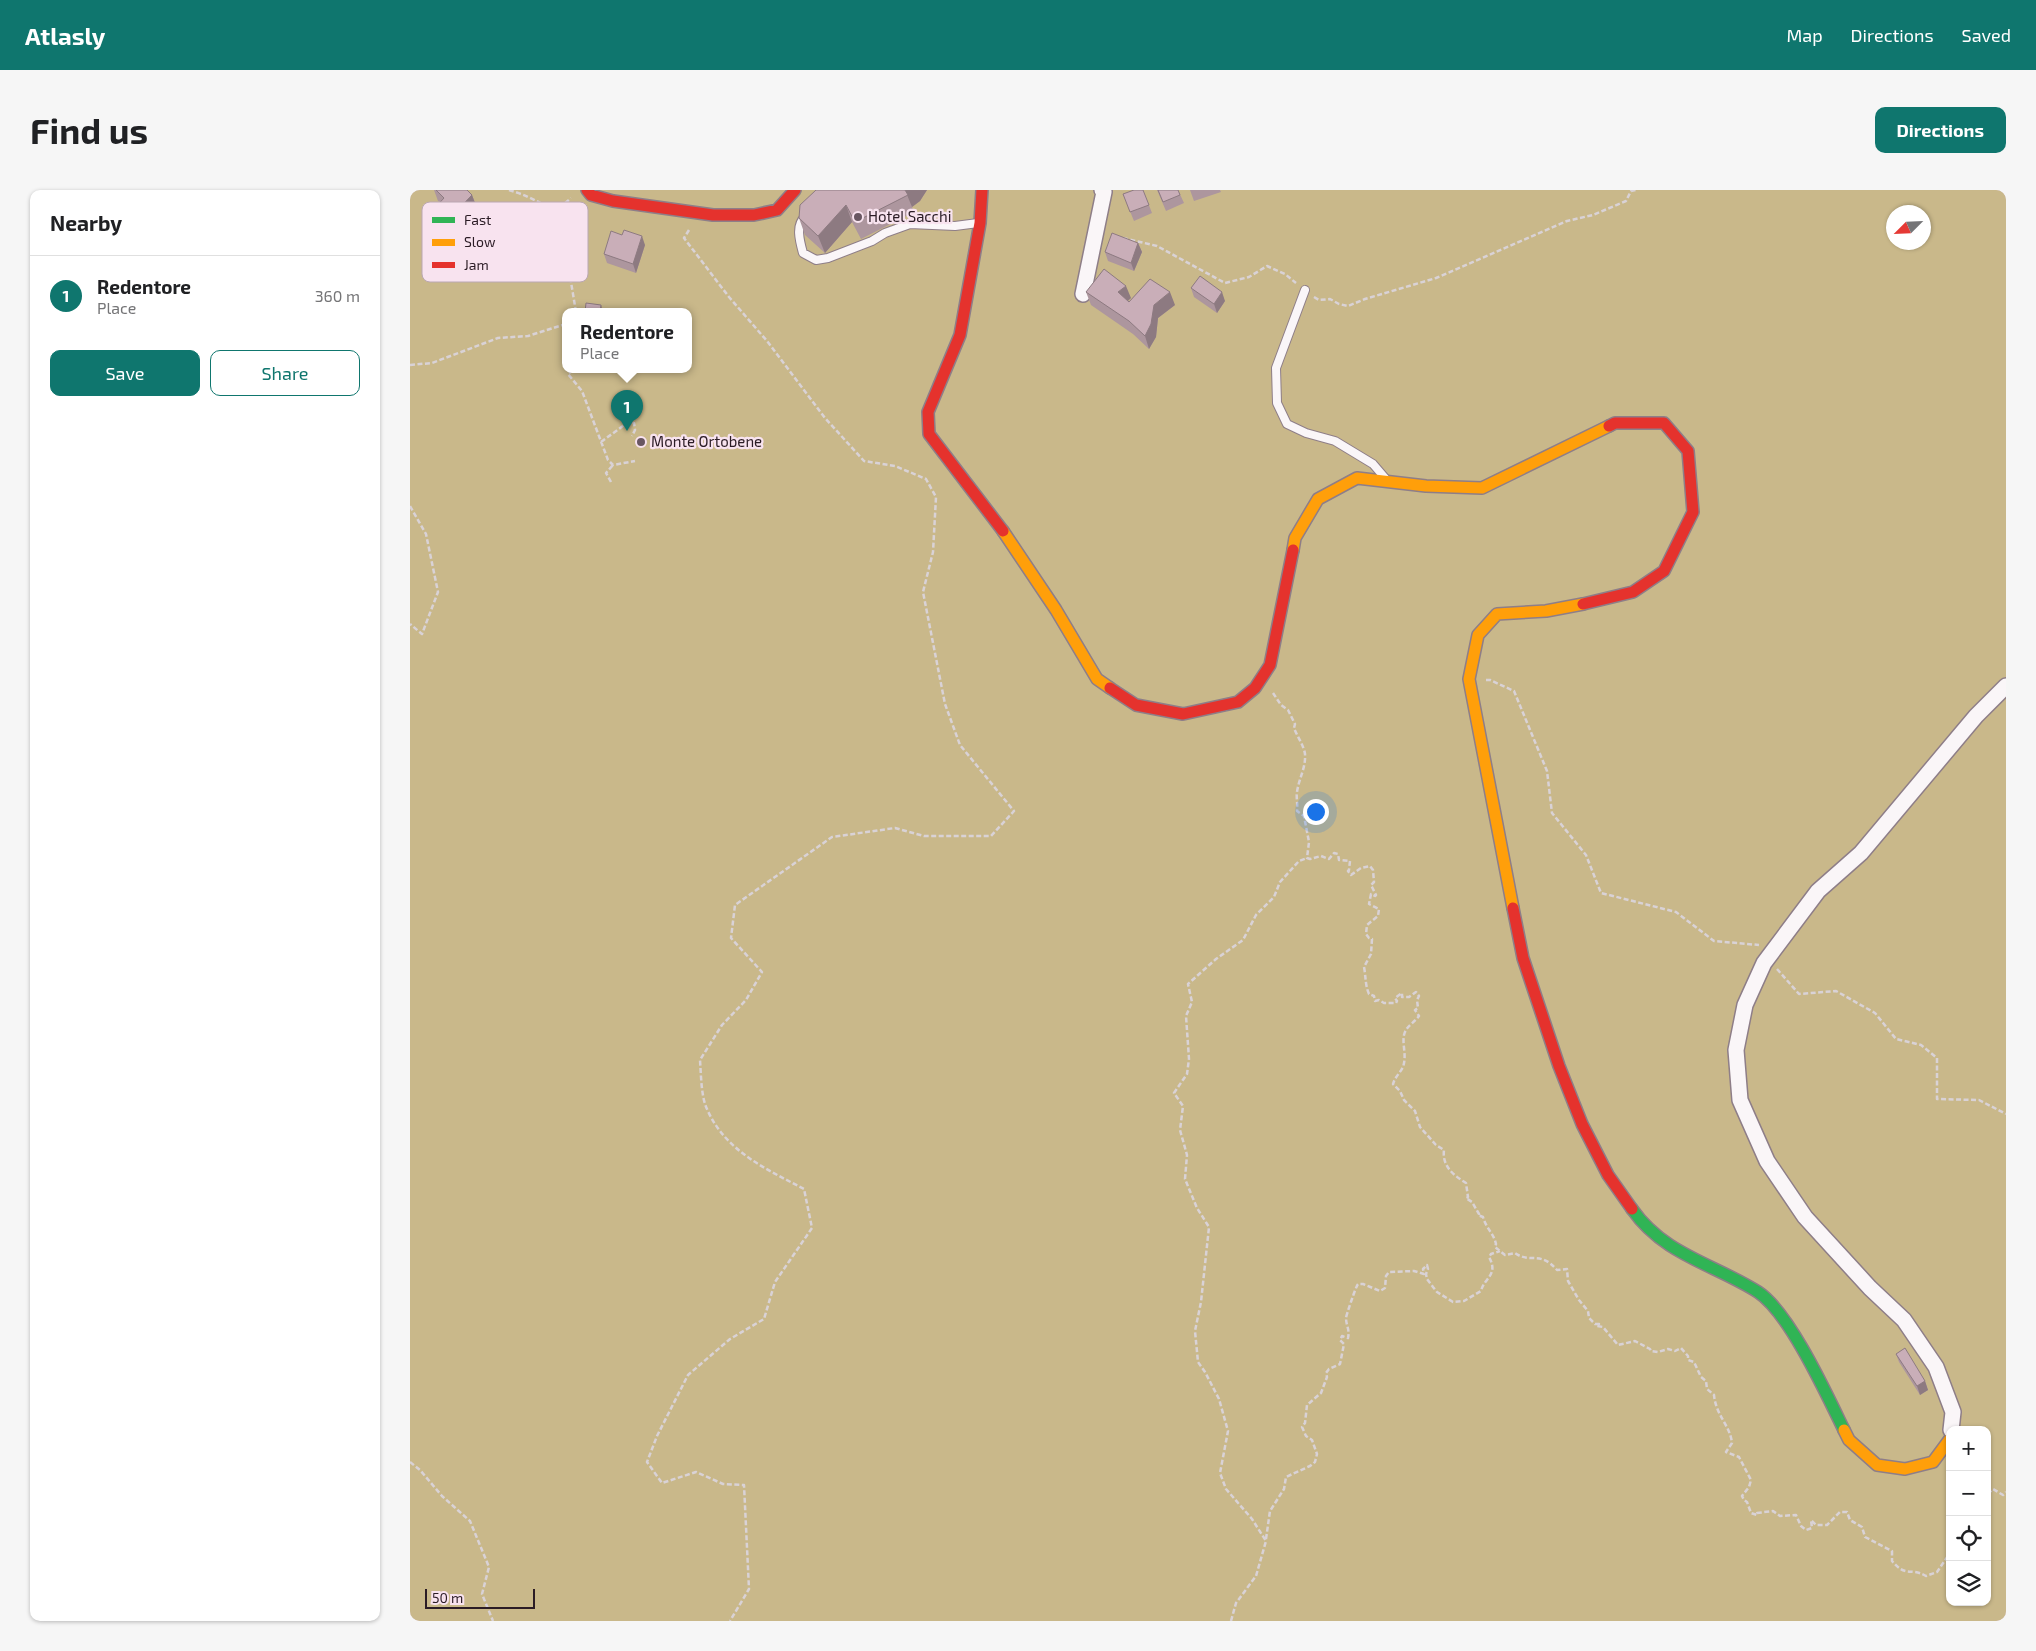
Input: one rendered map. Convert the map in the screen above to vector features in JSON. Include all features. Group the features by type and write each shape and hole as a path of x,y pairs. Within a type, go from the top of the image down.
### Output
{"street":[{"path":"589,193 613,200 713,215 754,215 777,210 795,190"},
{"path":"982,190 980,223 960,335 928,412 929,434 1000,527 1056,610 1097,679 1136,705 1183,714 1238,702 1255,688 1270,665 1295,538 1318,499 1356,478 1426,486 1482,488 1615,424 1664,423 1688,451 1693,512 1664,571 1633,592 1546,611 1497,614 1478,635 1469,679 1523,958 1559,1066 1579,1116 1608,1175 1639,1219 1673,1249 1759,1293 1784,1319 1827,1394 1849,1440 1877,1465 1905,1469 1933,1462 1946,1444"},
{"path":"1083,294 1104,192 1102,190"},
{"path":"1951,1426 1953,1412 1936,1367 1904,1320 1870,1288 1805,1217 1766,1160 1740,1100 1736,1050 1745,1005 1764,963 1776,946 1818,891 1861,853 1976,716 2006,686"}],"lane":[{"path":"809,214 802,220 798,238 803,253 816,260 828,258 872,241 884,233 910,224 955,226 980,223"},
{"path":"1304,290 1276,368 1277,403 1287,424 1306,433 1335,441 1373,464 1388,482"}],"path":[{"path":"509,190 537,202"},
{"path":"1122,238 1157,246 1225,283 1249,277 1267,266 1285,274 1319,300 1330,299 1348,306 1365,299 1436,278 1567,221 1593,215 1626,201 1631,191 1636,190"},
{"path":"567,202 573,196"},
{"path":"699,213 684,238 729,297 767,341 825,418 864,461 895,466 926,479 936,497 933,552 923,592 946,704 960,745 1014,811 991,836 924,836 895,828 832,837 735,905 731,938 762,972 746,1000 722,1025 700,1060 706,1108 723,1135 751,1162 804,1188 812,1228 775,1282 764,1319 730,1339 688,1375 657,1436 647,1462 662,1482 696,1472 723,1484 744,1484 750,1589 730,1621"},
{"path":"571,282 575,308"},
{"path":"410,365 432,363 498,338 528,336 562,325"},
{"path":"569,373 568,374 582,391 596,423 600,442 608,460 613,465"},
{"path":"600,442 627,423 634,423 635,430 632,436"},
{"path":"611,482 606,473 613,465 635,462"},
{"path":"410,506 426,534 438,592 422,634 410,624"},
{"path":"1469,679 1490,680 1514,691 1547,771 1552,813 1586,856 1601,893 1676,912 1714,941 1776,946 1776,968 1799,994 1836,991 1875,1013 1896,1039 1921,1045 1937,1058 1937,1099 1979,1100 2006,1114"},
{"path":"1281,705 1292,716 1294,728 1305,752 1304,764 1296,793 1298,811 1304,816 1308,842 1307,858"},
{"path":"1266,1541 1252,1519 1226,1489 1220,1473 1228,1431 1219,1399 1198,1362 1195,1331 1201,1302 1209,1227 1197,1208 1185,1179 1187,1154 1180,1130 1183,1106 1174,1093 1187,1074 1189,1059 1186,1016 1192,1002 1188,984 1216,959 1243,940 1256,914 1274,897 1280,882 1299,861 1321,856 1329,859 1334,853 1338,854 1338,860 1350,861 1350,870 1348,871 1351,875 1352,872 1361,868 1370,866 1373,870 1374,882 1371,885 1376,894 1375,896 1371,894 1369,904 1379,909 1378,916 1367,925 1366,934 1372,939 1372,954 1364,967 1365,985 1369,994 1374,996 1374,1002 1379,1000 1384,1003 1396,1003 1397,1000 1395,998 1402,993 1402,997 1409,997 1416,992 1418,996 1418,1008 1415,1010 1419,1016 1408,1025 1404,1035 1406,1049 1403,1068 1395,1077 1393,1084 1400,1091 1404,1100 1416,1111 1420,1127 1436,1145 1444,1150 1445,1162 1452,1174 1466,1183 1468,1197 1466,1198 1472,1202 1478,1215 1483,1217 1485,1226 1494,1236 1496,1244 1494,1246 1505,1255 1515,1253 1520,1257 1543,1258 1550,1262 1557,1270 1567,1269 1568,1281 1588,1311 1589,1318 1595,1324 1599,1324 1597,1326 1603,1327 1618,1346 1635,1341 1650,1348 1651,1351 1658,1352 1668,1349 1675,1351 1681,1348 1688,1356 1688,1360 1694,1362 1701,1377 1706,1381 1707,1389 1714,1395 1715,1408 1731,1435 1732,1443 1726,1452 1738,1457 1751,1480 1749,1487 1742,1496 1747,1502 1751,1514 1757,1515 1757,1513 1773,1511 1780,1516 1796,1515 1801,1526 1806,1530 1812,1528 1811,1520 1816,1526 1827,1525 1840,1512 1847,1512 1850,1520 1862,1527 1865,1537 1892,1551 1892,1561 1898,1569 1907,1573 1918,1571 1926,1576 1937,1572 1946,1559"},
{"path":"1231,1621 1236,1603 1256,1576 1266,1541 1270,1511 1284,1489 1286,1477 1315,1462 1317,1454 1312,1440 1303,1432 1307,1406 1321,1393 1327,1377 1326,1372 1340,1364 1344,1344 1340,1340 1342,1336 1348,1338 1346,1318 1355,1295 1354,1290 1358,1284 1363,1284 1380,1291 1385,1288 1386,1276 1389,1272 1414,1271 1424,1274 1423,1269 1427,1265 1427,1279 1437,1292 1453,1302 1464,1301 1481,1291 1483,1285 1490,1278 1492,1269 1489,1257 1491,1254 1500,1251"},
{"path":"410,1462 420,1470 442,1496 470,1521 488,1567 482,1594 493,1621"},
{"path":"1991,1491 1993,1489 2003,1495 2006,1492"}],"shaded area":[{"name":"Monte Ortobene","path":"410,190 2006,190 2006,1621 410,1621"}],"building":[{"path":"436,190 467,190 472,195 465,202 440,202 444,198"},
{"path":"816,190 905,190 908,195 855,222 846,205 818,236 799,218 800,205"},
{"path":"1134,190 1143,190 1149,205 1130,212 1123,194"},
{"path":"1158,190 1178,190 1180,195 1163,202"},
{"path":"624,230 642,236 633,264 604,254 611,231 622,235"},
{"path":"1112,233 1138,243 1131,263 1105,252"},
{"path":"1104,269 1126,286 1118,292 1129,302 1150,279 1170,292 1154,305 1151,324 1145,336 1129,321 1086,292"},
{"path":"1200,276 1222,292 1214,304 1191,288"},
{"path":"586,303 601,305 601,308 585,308"},
{"path":"1905,1348 1925,1381 1917,1386 1896,1354"}],"traffic: fast":[{"path":"1632,1209 1645,1225 1674,1248 1741,1282 1770,1302 1806,1355 1844,1430"}],"traffic: slow":[{"path":"1293,550 1295,538 1318,499 1357,478 1426,486 1482,488 1609,426"},
{"path":"1003,531 1056,610 1097,679 1110,688"},
{"path":"1513,908 1469,679 1478,635 1497,614 1546,611 1583,604"},
{"path":"1844,1430 1849,1440 1877,1465 1905,1469 1933,1462 1946,1444"}],"traffic: jam":[{"path":"587,190 591,195 613,201 713,215 754,215 777,210 795,190"},
{"path":"982,190 980,223 960,335 928,412 929,434 1003,531"},
{"path":"1583,604 1633,592 1664,571 1693,512 1688,451 1664,423 1615,423 1609,426"},
{"path":"1110,688 1136,705 1183,714 1238,702 1255,688 1270,665 1293,550"},
{"path":"1513,908 1523,958 1559,1066 1582,1124 1608,1175 1632,1209"}],"place":[{"name":"Hotel Sacchi","path":"858,217"},
{"name":"Redentore","path":"627,431"},
{"name":"Monte Ortobene","path":"641,442"}]}
